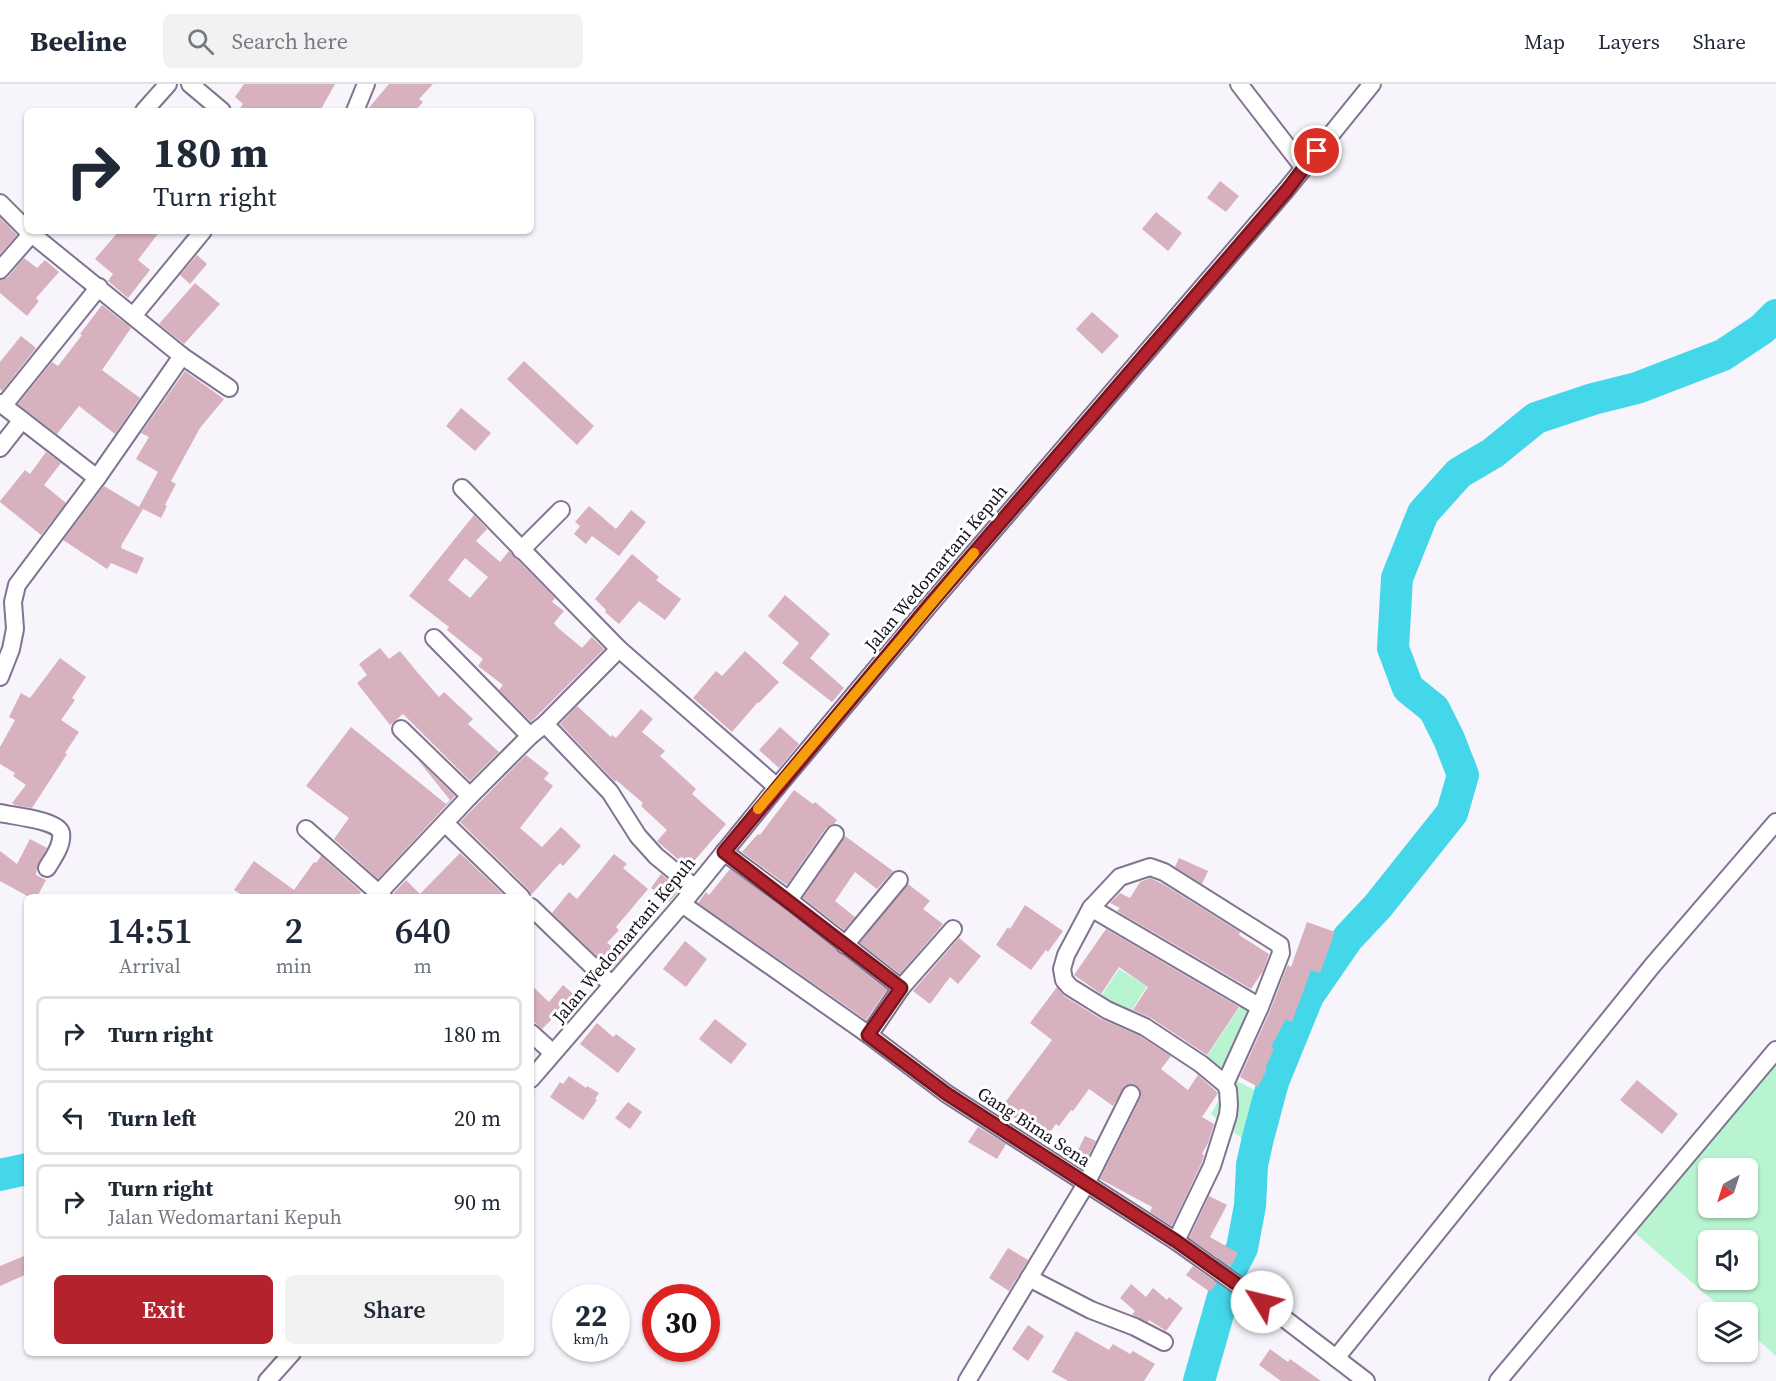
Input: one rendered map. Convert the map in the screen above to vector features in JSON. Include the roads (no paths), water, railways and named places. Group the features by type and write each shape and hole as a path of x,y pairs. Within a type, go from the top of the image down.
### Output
{"street":[{"path":"147,108 168,84"},
{"path":"190,84 218,108"},
{"path":"356,108 366,84"},
{"path":"1239,84 1304,168"},
{"name":"Jalan Wedomartani Kepuh","path":"534,1075 682,904 939,594 1304,168 1372,84"},
{"path":"0,203 24,226"},
{"path":"0,270 28,234"},
{"path":"33,234 182,356 229,388"},
{"path":"133,316 201,234"},
{"path":"97,478 2,404 99,287"},
{"path":"0,677 11,649 8,625 17,585 97,478 182,356"},
{"path":"0,448 22,420"},
{"path":"462,488 619,649 777,787"},
{"path":"521,550 561,510"},
{"path":"434,639 530,736"},
{"path":"381,894 470,796 619,649"},
{"path":"545,724 610,792 638,836 656,856 695,888"},
{"path":"401,729 470,796"},
{"path":"0,813 51,823 60,829 60,842 47,868"},
{"path":"1336,1358 1645,975 1776,822"},
{"path":"445,823 518,894"},
{"path":"306,829 377,894"},
{"path":"789,900 835,834"},
{"path":"724,852 901,988"},
{"path":"1176,1241 1212,1166 1229,1105 1228,1090 1225,1084 1201,1064 1145,1027 1107,1010 1070,987 1064,980 1062,969 1065,955 1091,908 1120,877 1150,867 1164,872 1280,945 1281,953 1260,1007 1225,1084"},
{"path":"845,945 899,880"},
{"name":"Gang Bima Sena","path":"682,904 868,1035 947,1094 1176,1241 1366,1381"},
{"path":"1091,908 1260,1007"},
{"path":"534,910 612,985"},
{"path":"868,1035 901,988 953,929"},
{"path":"534,1036 553,1053"},
{"path":"1498,1381 1776,1050"},
{"path":"967,1381 1086,1184 1131,1094"},
{"path":"1029,1278 1091,1310 1135,1327 1164,1342"},
{"path":"267,1381 288,1356"}],"waterway":[{"path":"1229,1273 1242,1248 1250,1206 1252,1165 1273,1082 1308,996 1348,938 1378,906 1452,813 1463,775 1434,709 1408,688 1393,648 1397,578 1423,513 1459,473 1493,453 1536,418 1593,399 1637,388 1723,355 1762,329 1776,315"},
{"path":"0,1175 24,1170"},
{"path":"1199,1381 1224,1293"}]}
